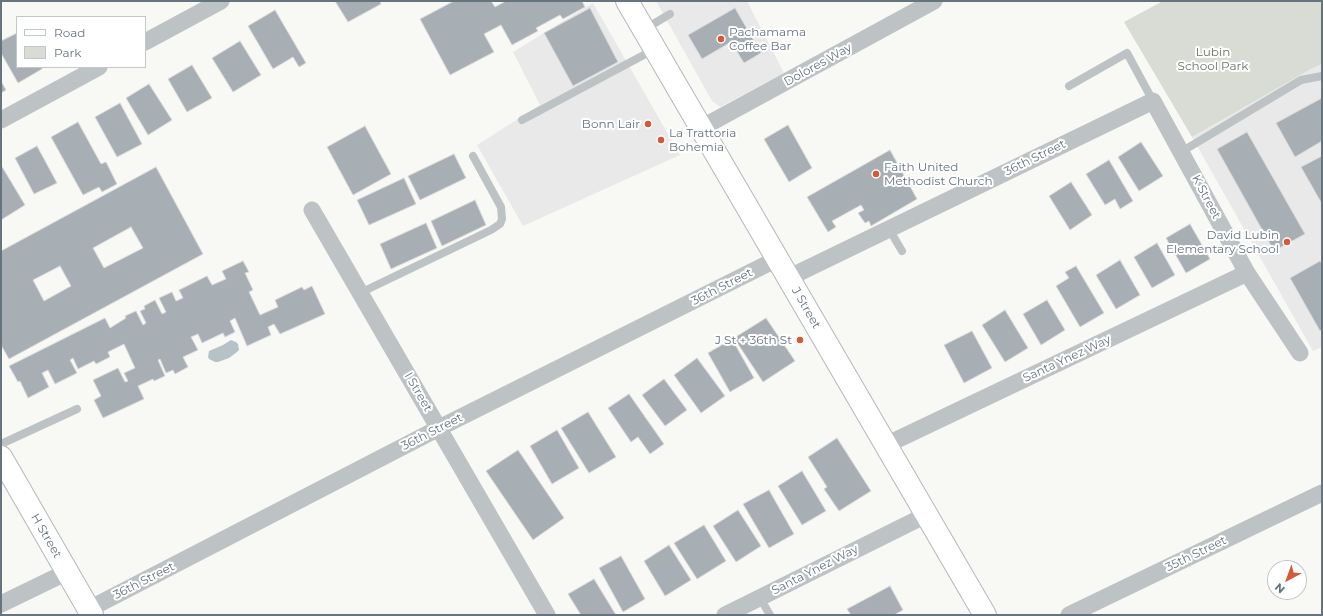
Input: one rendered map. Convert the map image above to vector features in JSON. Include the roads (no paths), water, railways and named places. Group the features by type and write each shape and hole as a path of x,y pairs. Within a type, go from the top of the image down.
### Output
{"main road":[{"name":"J Street","path":"627,1 984,615"},
{"name":"H Street","path":"1,457 91,612"}],"street":[{"path":"146,41 221,1"},
{"name":"Dolores Way","path":"701,128 934,1"},
{"path":"1,120 97,68"},
{"name":"K Street","path":"1153,101 1247,274 1300,353"},
{"name":"36th Street","path":"788,278 1153,101"},
{"name":"I Street","path":"312,210 548,615"},
{"name":"36th Street","path":"91,612 439,428 777,259"},
{"name":"Santa Ynez Way","path":"886,445 1247,274"},
{"name":"35th Street","path":"1070,615 1322,493"},
{"name":"Santa Ynez Way","path":"725,615 926,515"},
{"path":"1,604 67,572"}],"lane":[{"path":"644,30 670,14"},
{"path":"522,120 655,49"},
{"path":"1069,86 1127,53 1153,101"},
{"path":"1181,152 1301,80 1322,76"},
{"path":"360,293 491,230 500,224 502,219 501,206 473,156"},
{"path":"889,229 902,251"},
{"path":"1,444 77,409"},
{"path":"760,598 770,615"}],"place":[{"name":"Pachamama Coffee Bar","path":"721,39"},
{"name":"Bonn Lair","path":"648,124"},
{"name":"La Trattoria Bohemia","path":"661,140"},
{"name":"Faith United Methodist Church","path":"876,174"},
{"name":"David Lubin Elementary School","path":"1287,242"},
{"name":"J St + 36th St","path":"800,340"}],"park label":[{"name":"Lubin School Park","path":"1213,59"}]}
